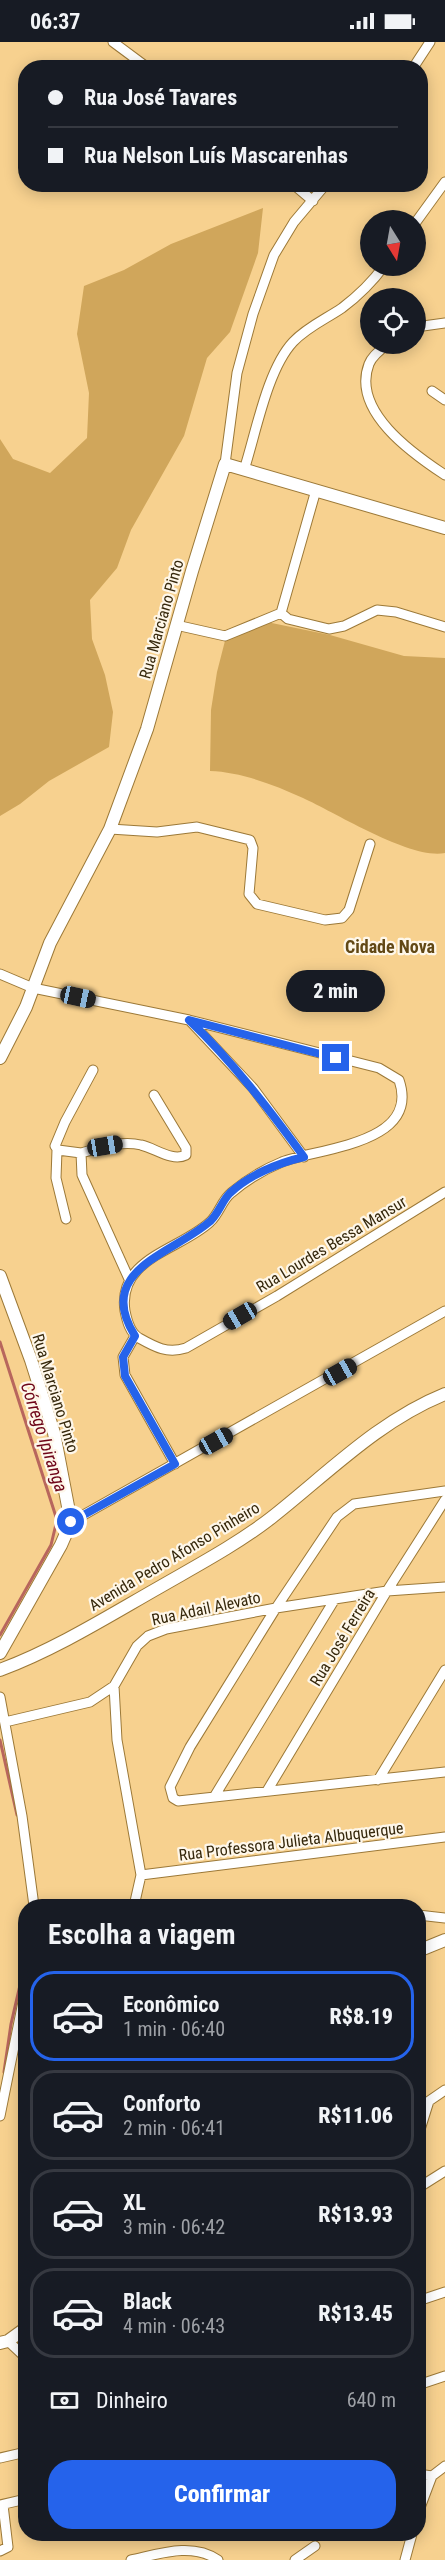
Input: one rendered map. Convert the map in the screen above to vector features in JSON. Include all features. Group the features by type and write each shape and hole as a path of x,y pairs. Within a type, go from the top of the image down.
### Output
{"street":[{"path":"113,42 137,60"},
{"path":"418,60 430,42"},
{"path":"425,210 445,182"},
{"path":"302,192 313,201"},
{"name":"Rua Marciano Pinto","path":"0,1058 33,988 50,943 110,829 147,729 225,464 237,373 253,314 274,255 294,222 320,192"},
{"path":"244,470 278,364 293,342 359,294 375,276"},
{"path":"426,326 445,323"},
{"path":"378,354 369,363 367,379 375,413 392,434 445,476"},
{"path":"432,391 445,400"},
{"path":"225,464 272,480 316,490 445,528"},
{"path":"281,614 316,490"},
{"path":"281,614 288,619 329,629 344,626 377,610 396,612 445,627"},
{"path":"176,625 225,636 281,614"},
{"path":"110,829 157,832 197,827 250,840 253,848 249,894 257,904 325,920 342,918 349,910 370,844"},
{"path":"0,974 33,988 189,1020 378,1068 399,1080 402,1090 401,1102 393,1121 371,1137 282,1162 241,1185 229,1194 208,1224 143,1264 129,1279 124,1298 125,1313 135,1336 123,1357 125,1376 175,1464"},
{"path":"189,1020 216,1046 253,1088 304,1157"},
{"path":"66,1218 56,1178 57,1138 93,1070"},
{"path":"57,1150 81,1153 126,1143 143,1145 176,1157 186,1155 186,1148 154,1095"},
{"path":"81,1153 82,1175 129,1279"},
{"name":"Rua Lourdes Bessa Mansur","path":"135,1336 158,1349 169,1351 186,1348 277,1296 445,1192"},
{"name":"Rua Marciano Pinto","path":"0,1276 31,1360 54,1433 71,1522"},
{"path":"0,1653 62,1545 71,1522 445,1311"},
{"name":"Avenida Pedro Afonso Pinheiro","path":"0,1670 34,1657 213,1556 269,1519 378,1430 419,1405 445,1394"},
{"path":"445,1491 354,1504 337,1517 276,1608 176,1773 170,1787 173,1798 178,1801 445,1772"},
{"name":"Rua José Ferreira","path":"267,1791 387,1591 445,1500"},
{"name":"Rua Adail Alevato","path":"114,1686 137,1646 148,1636 166,1629 276,1608 387,1591 445,1587"},
{"path":"214,1797 335,1599"},
{"path":"378,1780 445,1670"},
{"path":"5,1722 90,1702 114,1686"},
{"path":"114,1686 117,1740 141,1875 136,1899"},
{"path":"0,1697 22,1816 33,1899"},
{"name":"Rua Professora Julieta Albuquerque","path":"141,1875 445,1837"},
{"path":"426,1916 445,1918"},
{"path":"426,1948 445,1940"},
{"path":"0,2116 18,2047"},
{"path":"426,2111 429,2101 445,2090"},
{"path":"426,2183 445,2171"},
{"path":"426,2298 445,2292"},
{"path":"18,2333 4,2342 18,2352"},
{"path":"426,2382 445,2376"},
{"path":"0,2458 18,2454"},
{"path":"426,2492 432,2476 443,2468"},
{"path":"426,2475 432,2476"},
{"path":"0,2551 7,2549 9,2542 1,2505 18,2501"},
{"path":"405,2560 410,2541"},
{"path":"295,2560 315,2546"},
{"path":"131,2560 162,2553 195,2550 206,2552 218,2560"}],"shaded area":[{"path":"263,208 258,253 230,332 207,358 184,436 131,530 117,568 90,600 92,639 105,675 113,712 109,747 49,781 20,804 0,816 0,439 13,459 50,473 87,438 89,393 77,334 84,286 124,270 171,244"},
{"path":"262,621 330,635 404,656 445,658 445,853 430,853 394,843 303,798 269,784 234,774 210,771 211,710 217,672 227,633"}],"waterway":[{"name":"Córrego Ipiranga","path":"0,1342 57,1520 51,1545 0,1635"},
{"name":"Córrego Ipiranga","path":"0,1740 17,1815"},
{"name":"Córrego Ipiranga","path":"4,2072 18,1994"}],"district":[{"name":"Cidade Nova","path":"390,947"}],"route":[{"path":"71,1522 175,1464 125,1376 122,1364 125,1352 135,1336 125,1313 124,1298 129,1279 143,1264 208,1224 229,1194 241,1185 282,1162 304,1157 253,1088 216,1046 189,1020 336,1058"}]}
